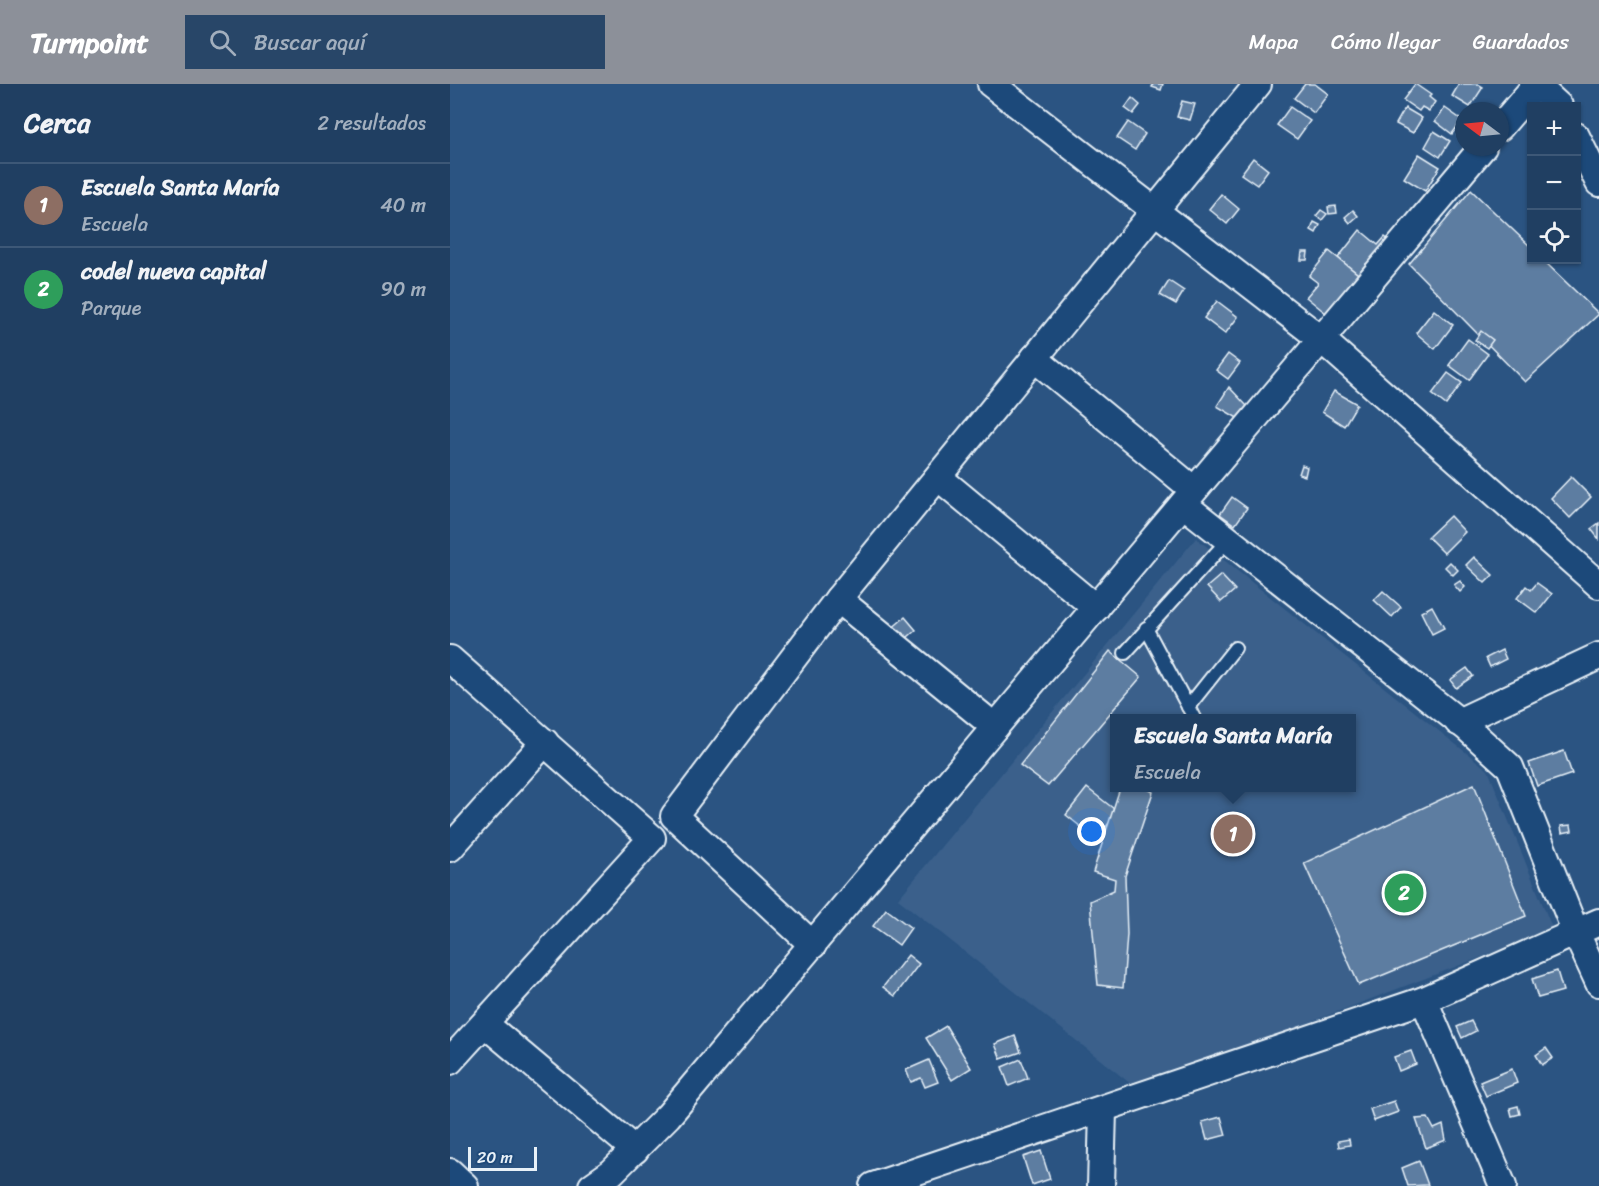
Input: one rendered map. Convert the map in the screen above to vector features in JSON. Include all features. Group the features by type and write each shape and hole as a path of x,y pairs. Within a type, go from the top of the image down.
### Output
{"street":[{"path":"450,1060 674,816 838,599 1258,84"},
{"path":"1509,116 1536,84 1555,102"},
{"path":"995,85 1321,339 1599,585"},
{"path":"1581,146 1599,183"},
{"path":"609,1181 668,1116 813,945 1475,156"},
{"path":"1034,358 1189,497 1228,540 1458,722 1510,767 1576,933 1599,983"},
{"path":"938,477 1096,608"},
{"path":"838,599 995,727"},
{"path":"1458,722 1599,656"},
{"path":"450,659 652,838"},
{"path":"450,848 545,742"},
{"path":"674,816 813,945"},
{"path":"873,1186 1424,1000 1599,922"},
{"path":"1424,1000 1503,1186"},
{"path":"485,1024 635,1150"},
{"path":"1101,1186 1103,1110"},
{"path":"450,1172 465,1186"}],"lane":[{"path":"1125,653 1228,540"},
{"path":"1146,628 1191,713 1235,648"}],"shaded area":[{"path":"1196,538 1488,770 1553,930 1136,1088 898,899"}],"building":[{"path":"1153,84 1163,84 1161,90 1152,87"},
{"path":"1305,84 1315,84 1328,94 1314,113 1294,98"},
{"path":"1415,84 1431,95 1429,97 1435,102 1429,111 1422,107 1419,111 1403,100"},
{"path":"1459,84 1478,84 1483,87 1473,102 1462,102 1452,96"},
{"path":"1132,98 1140,105 1133,114 1125,108"},
{"path":"1182,101 1195,104 1190,120 1177,117"},
{"path":"1290,107 1310,121 1297,139 1277,125"},
{"path":"1405,108 1422,118 1413,133 1396,124"},
{"path":"1445,108 1455,115 1455,130 1452,134 1435,121"},
{"path":"1128,122 1145,134 1135,150 1117,138"},
{"path":"1434,131 1450,141 1440,157 1425,147"},
{"path":"1419,154 1440,167 1425,191 1404,178"},
{"path":"1253,158 1268,170 1257,185 1241,174"},
{"path":"1471,190 1527,243 1527,264 1547,264 1599,314 1525,382 1409,264"},
{"path":"1221,194 1239,209 1227,224 1209,209"},
{"path":"1336,206 1337,213 1329,214 1328,207"},
{"path":"1321,210 1327,214 1322,220 1316,216"},
{"path":"1353,210 1358,216 1350,223 1345,217"},
{"path":"1314,222 1320,225 1316,233 1311,230"},
{"path":"1360,230 1378,245 1385,237 1394,244 1373,270 1366,264 1358,274 1338,258"},
{"path":"1329,251 1358,274 1327,314 1306,297 1318,283 1309,276"},
{"path":"1302,252 1308,252 1307,260 1301,260"},
{"path":"1169,281 1184,291 1176,304 1160,295"},
{"path":"1217,301 1238,317 1225,334 1204,318"},
{"path":"1434,310 1453,325 1435,349 1416,333"},
{"path":"1481,331 1493,340 1487,348 1475,340"},
{"path":"1468,339 1488,354 1469,380 1449,365"},
{"path":"1228,354 1240,363 1228,379 1216,370"},
{"path":"1448,373 1462,383 1446,405 1432,394"},
{"path":"1229,387 1247,406 1239,419 1217,406"},
{"path":"1334,391 1357,404 1344,426 1322,412"},
{"path":"1302,465 1307,467 1305,476 1299,474"},
{"path":"1571,477 1591,497 1570,518 1551,498"},
{"path":"1232,497 1247,508 1235,525 1220,514"},
{"path":"1450,516 1465,532 1444,553 1428,537"},
{"path":"1599,523 1599,539 1591,529"},
{"path":"1474,557 1493,575 1485,583 1466,565"},
{"path":"1450,562 1458,570 1453,575 1445,567"},
{"path":"1221,575 1235,590 1221,602 1207,587"},
{"path":"1460,581 1465,587 1460,592 1454,585"},
{"path":"1537,583 1552,594 1537,613 1517,598 1526,586 1531,590"},
{"path":"1383,591 1401,607 1392,617 1374,600"},
{"path":"1432,606 1444,628 1432,634 1421,612"},
{"path":"905,617 916,630 901,643 890,630"},
{"path":"1502,650 1506,659 1490,667 1486,658"},
{"path":"1110,651 1141,677 1048,786 1020,765"},
{"path":"1467,668 1473,676 1456,688 1450,680"},
{"path":"1564,751 1572,774 1537,786 1529,763"},
{"path":"1474,784 1526,916 1359,985 1304,863"},
{"path":"1087,788 1118,812 1096,839 1066,815"},
{"path":"1119,792 1153,792 1125,876 1127,934 1123,988 1098,985 1090,901 1114,890 1115,879 1093,872"},
{"path":"1571,825 1572,831 1562,833 1561,826"},
{"path":"886,909 911,928 899,945 873,926"},
{"path":"908,955 919,964 895,996 883,987"},
{"path":"1557,971 1563,991 1538,998 1532,979"},
{"path":"1471,1021 1476,1031 1462,1038 1457,1027"},
{"path":"946,1026 971,1068 952,1080 926,1038"},
{"path":"1015,1036 1021,1052 1001,1059 995,1044"},
{"path":"1546,1048 1553,1058 1542,1065 1536,1055"},
{"path":"1411,1051 1416,1064 1399,1071 1394,1057"},
{"path":"1021,1059 1028,1078 1009,1086 1002,1067"},
{"path":"929,1060 938,1082 925,1087 921,1078 911,1082 906,1070"},
{"path":"1512,1069 1517,1083 1486,1096 1480,1082"},
{"path":"1394,1101 1398,1112 1374,1121 1370,1109"},
{"path":"1518,1106 1520,1114 1512,1116 1510,1108"},
{"path":"1221,1117 1226,1135 1207,1140 1202,1122"},
{"path":"1428,1118 1434,1129 1443,1125 1446,1140 1426,1148 1416,1119"},
{"path":"1349,1139 1350,1145 1339,1147 1338,1141"},
{"path":"1041,1151 1050,1179 1032,1185 1023,1157"},
{"path":"1419,1161 1428,1185 1408,1186 1402,1168"}],"place":[{"name":"Escuela Santa María","path":"1233,834"},
{"name":"codel nueva capital","path":"1404,893"}]}
